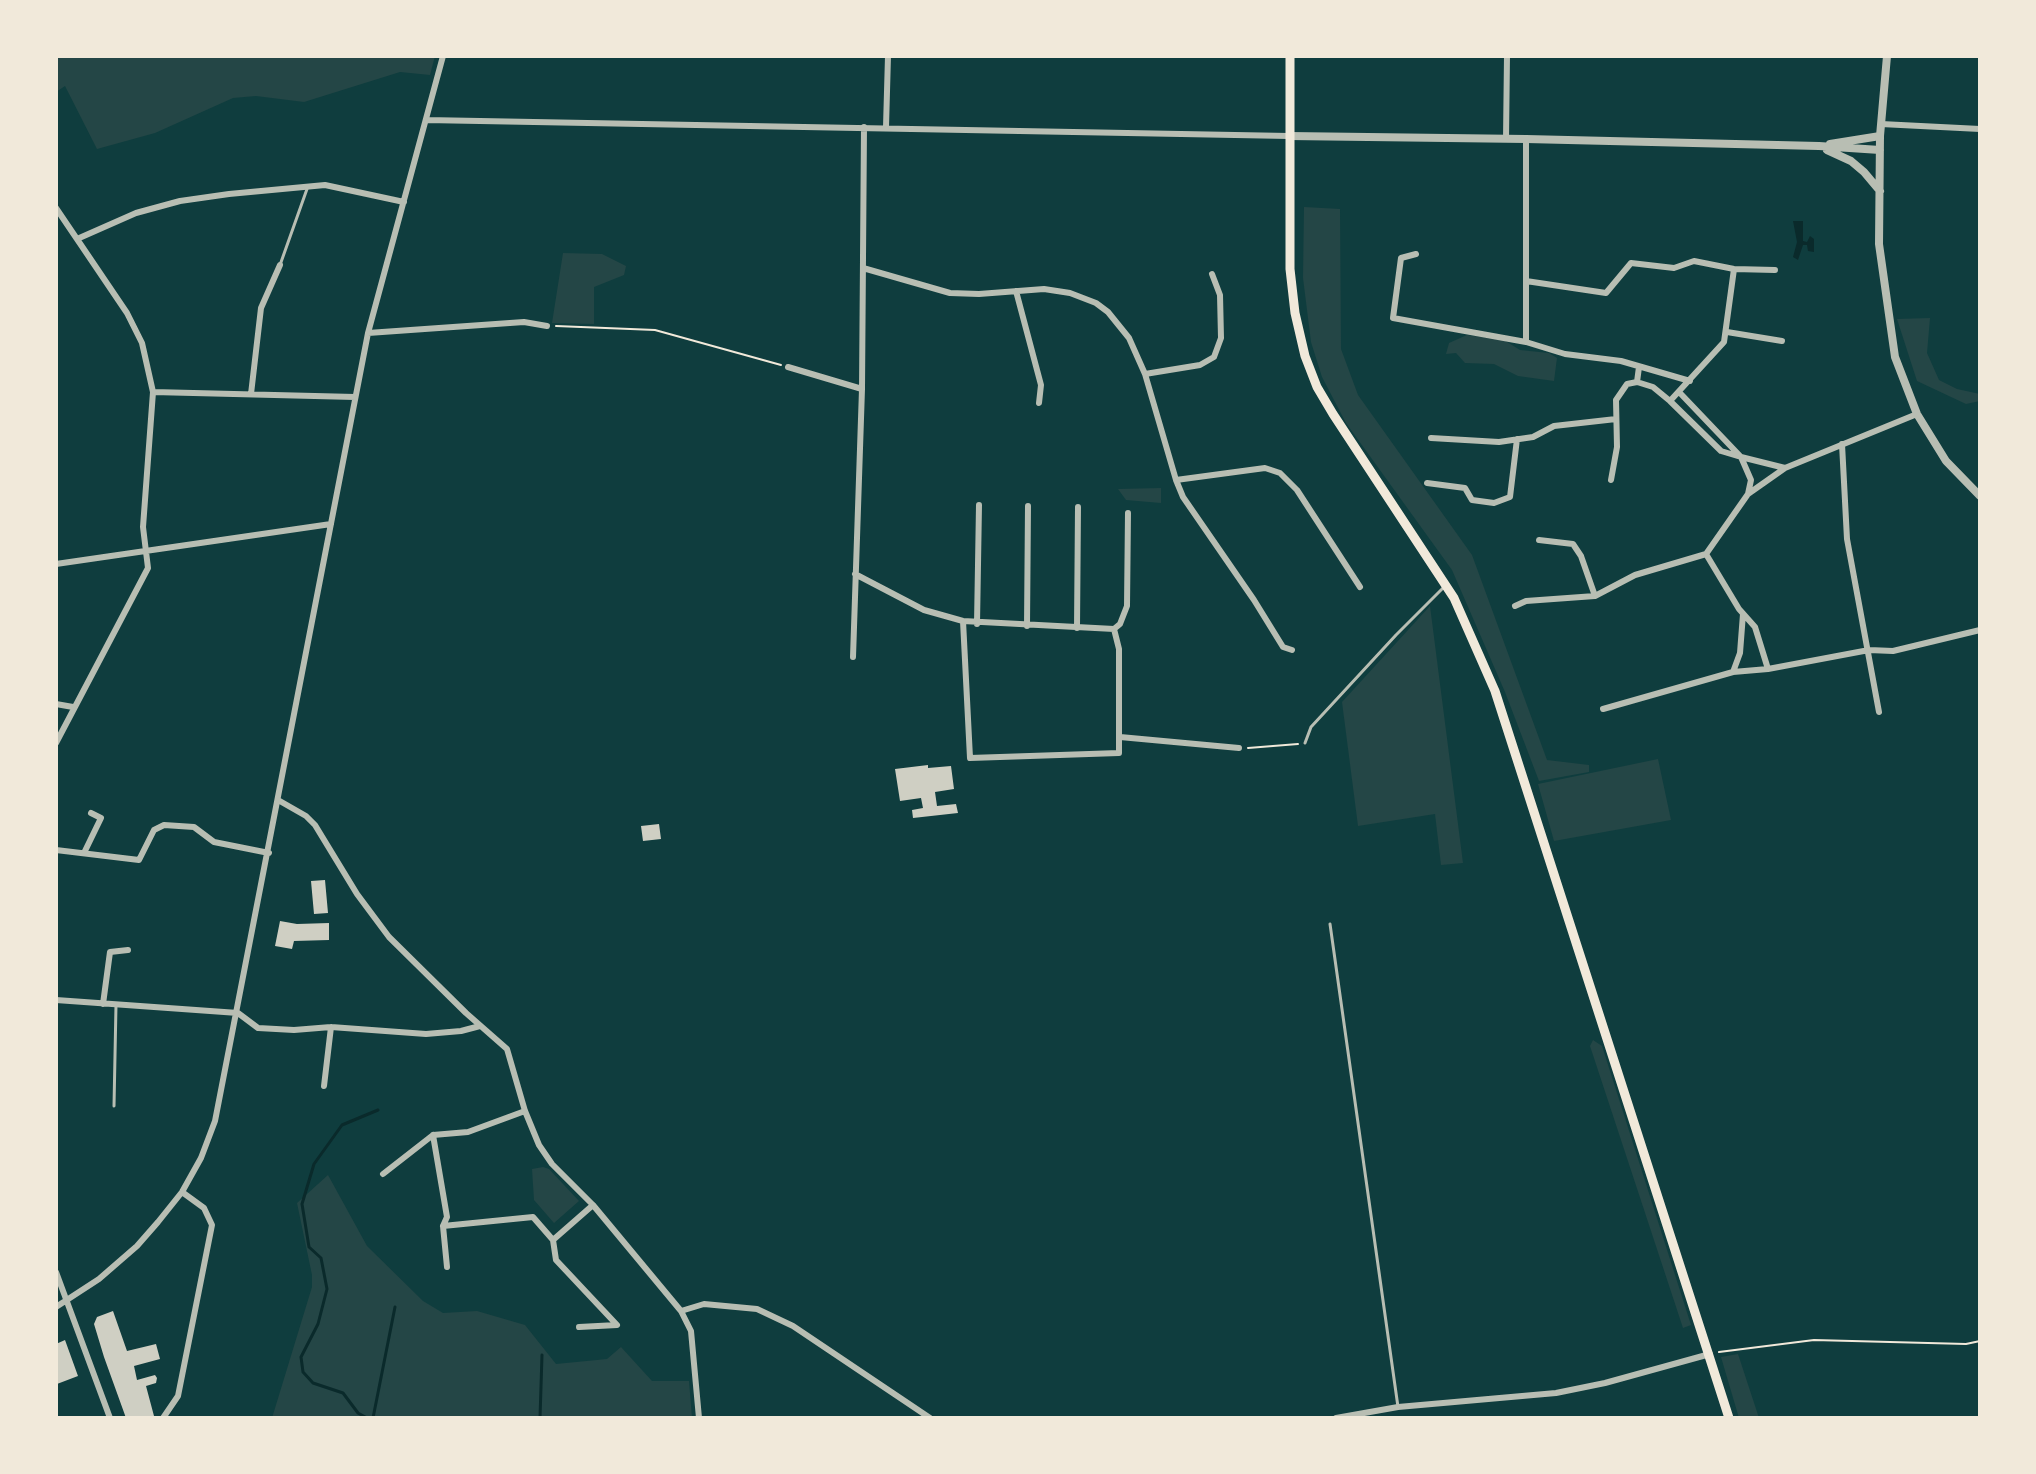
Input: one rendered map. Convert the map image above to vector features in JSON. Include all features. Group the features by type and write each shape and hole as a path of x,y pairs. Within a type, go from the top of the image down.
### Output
{"main road":[{"path":"1290,56 1290,269 1295,313 1305,356 1317,387 1333,414 1447,584 1495,691 1729,1418"}],"street":[{"path":"56,1307 99,1279 137,1246 182,1192 201,1158 215,1121 368,333 443,56"},
{"path":"886,127 888,56"},
{"path":"1506,139 1507,56"},
{"path":"1887,56 1880,136 1879,244 1895,357 1917,414 1946,461 1980,496"},
{"path":"426,120 1526,139 1880,150"},
{"path":"1881,124 1980,129"},
{"path":"853,657 862,389 864,127"},
{"path":"1819,146 1880,136"},
{"path":"1526,139 1526,342"},
{"path":"1819,146 1851,161 1880,191"},
{"path":"77,239 136,213 180,201 308,185 338,186 404,202"},
{"path":"56,208 127,313 142,343 153,392 143,527 148,568 56,743"},
{"path":"1416,254 1401,258 1393,318 1526,342 1565,354 1621,361 1690,381"},
{"path":"1526,281 1606,293 1631,263 1674,268 1694,261 1734,269 1775,270"},
{"path":"251,394 261,308 280,265"},
{"path":"863,268 950,293 1044,289 1070,293 1096,303 1108,312 1129,338 1145,374 1183,497 1283,647 1292,650"},
{"path":"1670,401 1724,342 1734,269"},
{"path":"1145,374 1200,365 1214,357 1221,338 1220,295 1212,274"},
{"path":"1016,291 1041,385 1039,403"},
{"path":"368,333 524,322 547,326"},
{"path":"1727,332 1782,341"},
{"path":"788,367 862,389"},
{"path":"1637,382 1639,367"},
{"path":"1611,480 1617,447 1616,400 1627,384 1637,382 1653,387 1721,451 1785,468"},
{"path":"153,392 355,397"},
{"path":"1680,393 1741,457 1751,480 1748,494"},
{"path":"1515,606 1526,601 1595,596 1635,575 1706,554 1748,494 1785,468 1917,414"},
{"path":"1431,438 1499,442 1533,437 1554,426 1616,419"},
{"path":"1427,483 1465,488 1472,500 1494,503 1510,497 1517,439"},
{"path":"1842,444 1847,539 1879,712"},
{"path":"1176,480 1265,468 1280,473 1297,490 1360,587"},
{"path":"977,624 979,505"},
{"path":"1027,626 1028,506"},
{"path":"1077,628 1078,507"},
{"path":"855,574 924,610 977,624 1114,629 1120,624 1127,606 1128,513"},
{"path":"56,564 331,524"},
{"path":"1539,540 1573,544 1581,556 1595,596"},
{"path":"1706,554 1743,614 1755,627 1768,669"},
{"path":"1733,672 1740,653 1743,614"},
{"path":"963,621 970,758 1119,753 1119,649 1114,629"},
{"path":"1603,709 1733,672 1768,669 1869,650 1893,651 1980,630"},
{"path":"56,704 73,707"},
{"path":"1120,737 1239,748"},
{"path":"278,800 306,816 315,825 376,923 417,967 507,1049 525,1111 539,1145 552,1164 593,1205 681,1311 691,1331 699,1418"},
{"path":"84,853 101,818 91,813"},
{"path":"56,850 139,860 154,830 164,825 194,827 214,842 269,853"},
{"path":"103,1004 110,952 128,950"},
{"path":"56,1000 238,1013 258,1028 294,1030 331,1027 426,1034 480,1026"},
{"path":"324,1086 331,1027"},
{"path":"383,1174 433,1135 468,1132 525,1111"},
{"path":"433,1135 447,1217 443,1226 447,1267"},
{"path":"163,1418 178,1396 212,1225 204,1208 182,1192"},
{"path":"553,1240 593,1205"},
{"path":"443,1226 533,1217 553,1240 556,1260 617,1325 579,1327"},
{"path":"56,1272 110,1418"},
{"path":"681,1311 704,1304 757,1309 793,1326 930,1418"},
{"path":"1336,1418 1398,1407 1556,1393 1710,1354"}],"lane":[{"path":"280,265 308,185"},
{"path":"1305,743 1311,727 1447,584"},
{"path":"1330,924 1398,1407"},
{"path":"114,1106 116,1005"}],"path":[{"path":"547,326 655,330 788,367"},
{"path":"1239,748 1295,744"},
{"path":"1710,1354 1814,1340 1966,1344 1980,1341"}],"shaded area":[{"path":"56,56 435,56 430,75 400,72 304,102 256,96 233,98 155,133 97,149 65,86 56,92"},
{"path":"1304,207 1340,209 1341,349 1358,395 1472,555 1547,760 1589,765 1589,772 1539,781 1505,692 1452,570 1346,423 1322,377 1311,342 1303,278"},
{"path":"1793,221 1803,221 1803,241 1807,242 1810,236 1814,239 1814,252 1803,245 1798,260 1793,257 1797,242"},
{"path":"563,253 602,254 626,266 624,275 594,287 594,324 552,323"},
{"path":"1930,318 1927,353 1939,380 1957,389 1980,394 1980,401 1966,404 1917,381 1897,319"},
{"path":"1467,335 1504,340 1520,350 1549,353 1557,358 1554,381 1518,376 1494,364 1465,363 1456,353 1446,354 1449,343"},
{"path":"1161,488 1161,503 1126,500 1118,489"},
{"path":"1430,606 1463,863 1441,865 1435,814 1358,826 1342,702"},
{"path":"1658,759 1671,820 1554,841 1538,784"},
{"path":"1593,1040 1602,1046 1691,1325 1683,1328 1590,1046"},
{"path":"532,1169 549,1169 579,1201 554,1223 534,1200"},
{"path":"328,1175 367,1246 423,1301 443,1313 477,1311 525,1325 556,1364 607,1359 621,1347 652,1381 689,1381 692,1418 272,1418 312,1287 297,1203"},
{"path":"1738,1354 1759,1418 1739,1418 1721,1357"}],"building":[{"path":"928,765 928,768 951,766 954,789 935,792 937,806 956,804 958,813 913,818 912,810 923,808 921,798 900,801 895,769"},
{"path":"659,824 661,839 643,841 641,826"},
{"path":"325,880 328,913 314,914 311,881"},
{"path":"280,921 329,923 329,940 294,941 292,949 275,946"},
{"path":"113,1311 127,1351 156,1344 160,1359 134,1366 137,1380 155,1375 157,1378 156,1383 146,1386 154,1416 150,1418 126,1418 104,1357 94,1324 97,1317"},
{"path":"65,1340 78,1376 57,1384 56,1344"}],"waterway":[{"path":"367,1418 358,1413 343,1393 313,1383 303,1372 301,1357 318,1324 327,1289 321,1258 309,1247 302,1204 314,1164 342,1125 378,1110"},
{"path":"373,1418 395,1307"},
{"path":"540,1418 542,1355"}]}
